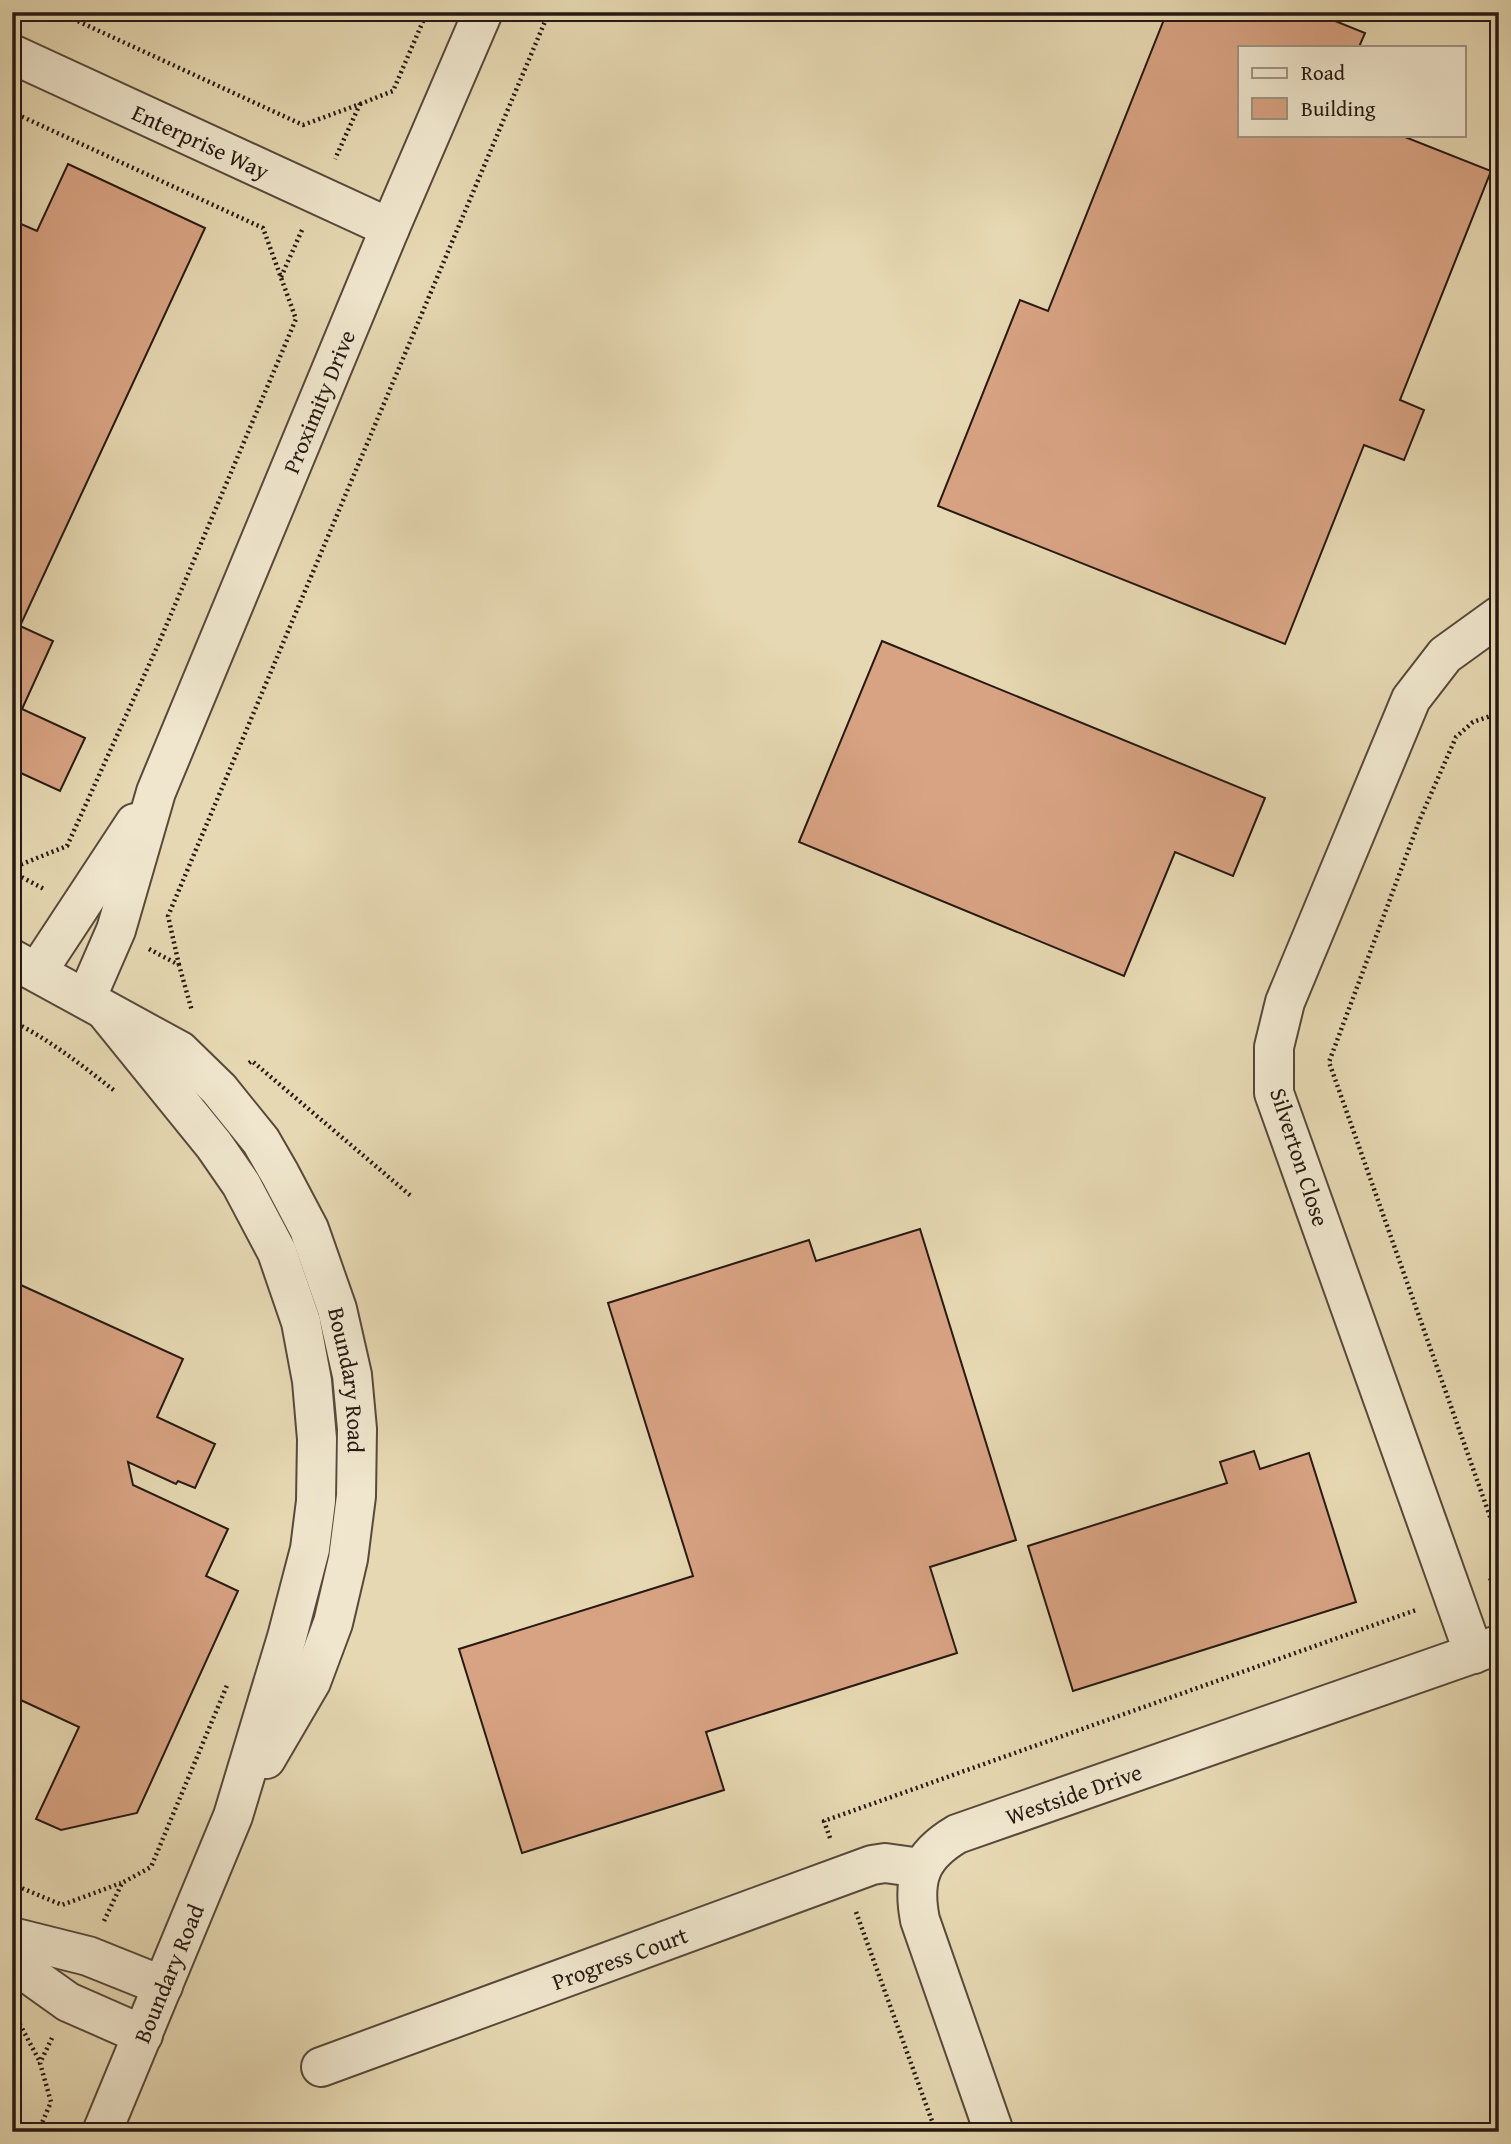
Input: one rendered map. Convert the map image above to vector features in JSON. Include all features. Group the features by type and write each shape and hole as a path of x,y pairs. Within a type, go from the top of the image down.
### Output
{"street":[{"name":"Proximity Drive","path":"96,1006 156,792 390,228 483,12"},
{"name":"Enterprise Way","path":"12,54 390,228"},
{"name":"Silverton Close","path":"1486,1650 1274,1093 1274,1047 1285,1002 1411,699 1445,655 1499,616"},
{"name":"Proximity Drive","path":"25,966 156,792"},
{"path":"25,966 96,1006"},
{"name":"Boundary Road","path":"96,1006 180,1051 219,1089 261,1141 309,1229 337,1309 352,1376 357,1429 356,1496 348,1559 333,1623 311,1682 233,1816"},
{"name":"Boundary Road","path":"96,1006 214,1145 241,1184 277,1252 301,1322 312,1381 317,1438 316,1501 310,1549 287,1637 233,1816 102,2132"},
{"name":"Westside Drive","path":"921,1868 936,1849 957,1834 1486,1650"},
{"name":"Progress Court","path":"321,2067 872,1865 885,1863 921,1868"},
{"path":"921,1868 916,1902 920,1920 994,2132"},
{"path":"12,1937 88,1956 163,1986"},
{"path":"12,1962 68,2002 143,2035"}],"path":[{"path":"360,104 393,91 427,12"},
{"path":"179,965 168,916 549,12"},
{"path":"12,112 263,228 296,319 158,645 67,846 12,867"},
{"path":"1499,713 1473,722 1456,737 1420,819 1329,1062 1499,1542"},
{"path":"12,1021 34,1032 90,1070 118,1094"},
{"path":"219,1089 252,1061 411,1196"},
{"path":"12,1884 62,1905 122,1883 151,1867 230,1679"},
{"path":"88,1956 122,1883"},
{"path":"40,2063 68,2002"},
{"path":"12,2015 16,2017 40,2063 51,2102 38,2132"}],"building":[{"path":"1167,12 1313,12 1365,33 1359,46 1238,46 1238,136 1403,136 1491,171 1400,400 1424,410 1404,460 1364,445 1285,644 938,506 1020,300 1048,311"},
{"path":"68,164 205,228 20,626 53,641 22,709 85,738 60,791 12,769 12,220 37,231"},
{"path":"882,641 1265,798 1233,876 1175,852 1124,976 799,842"},
{"path":"12,1224 19,1227 12,1241"},
{"path":"920,1229 1016,1540 930,1567 957,1653 706,1732 724,1790 522,1853 459,1649 693,1576 608,1303 809,1240 816,1261"},
{"path":"12,1281 183,1359 157,1417 215,1444 195,1488 178,1481 176,1484 128,1462 133,1485 228,1529 206,1576 238,1591 137,1813 61,1830 36,1819 79,1727 12,1696"},
{"path":"1254,1451 1260,1469 1309,1453 1356,1602 1073,1691 1028,1546 1227,1483 1220,1462"}]}
